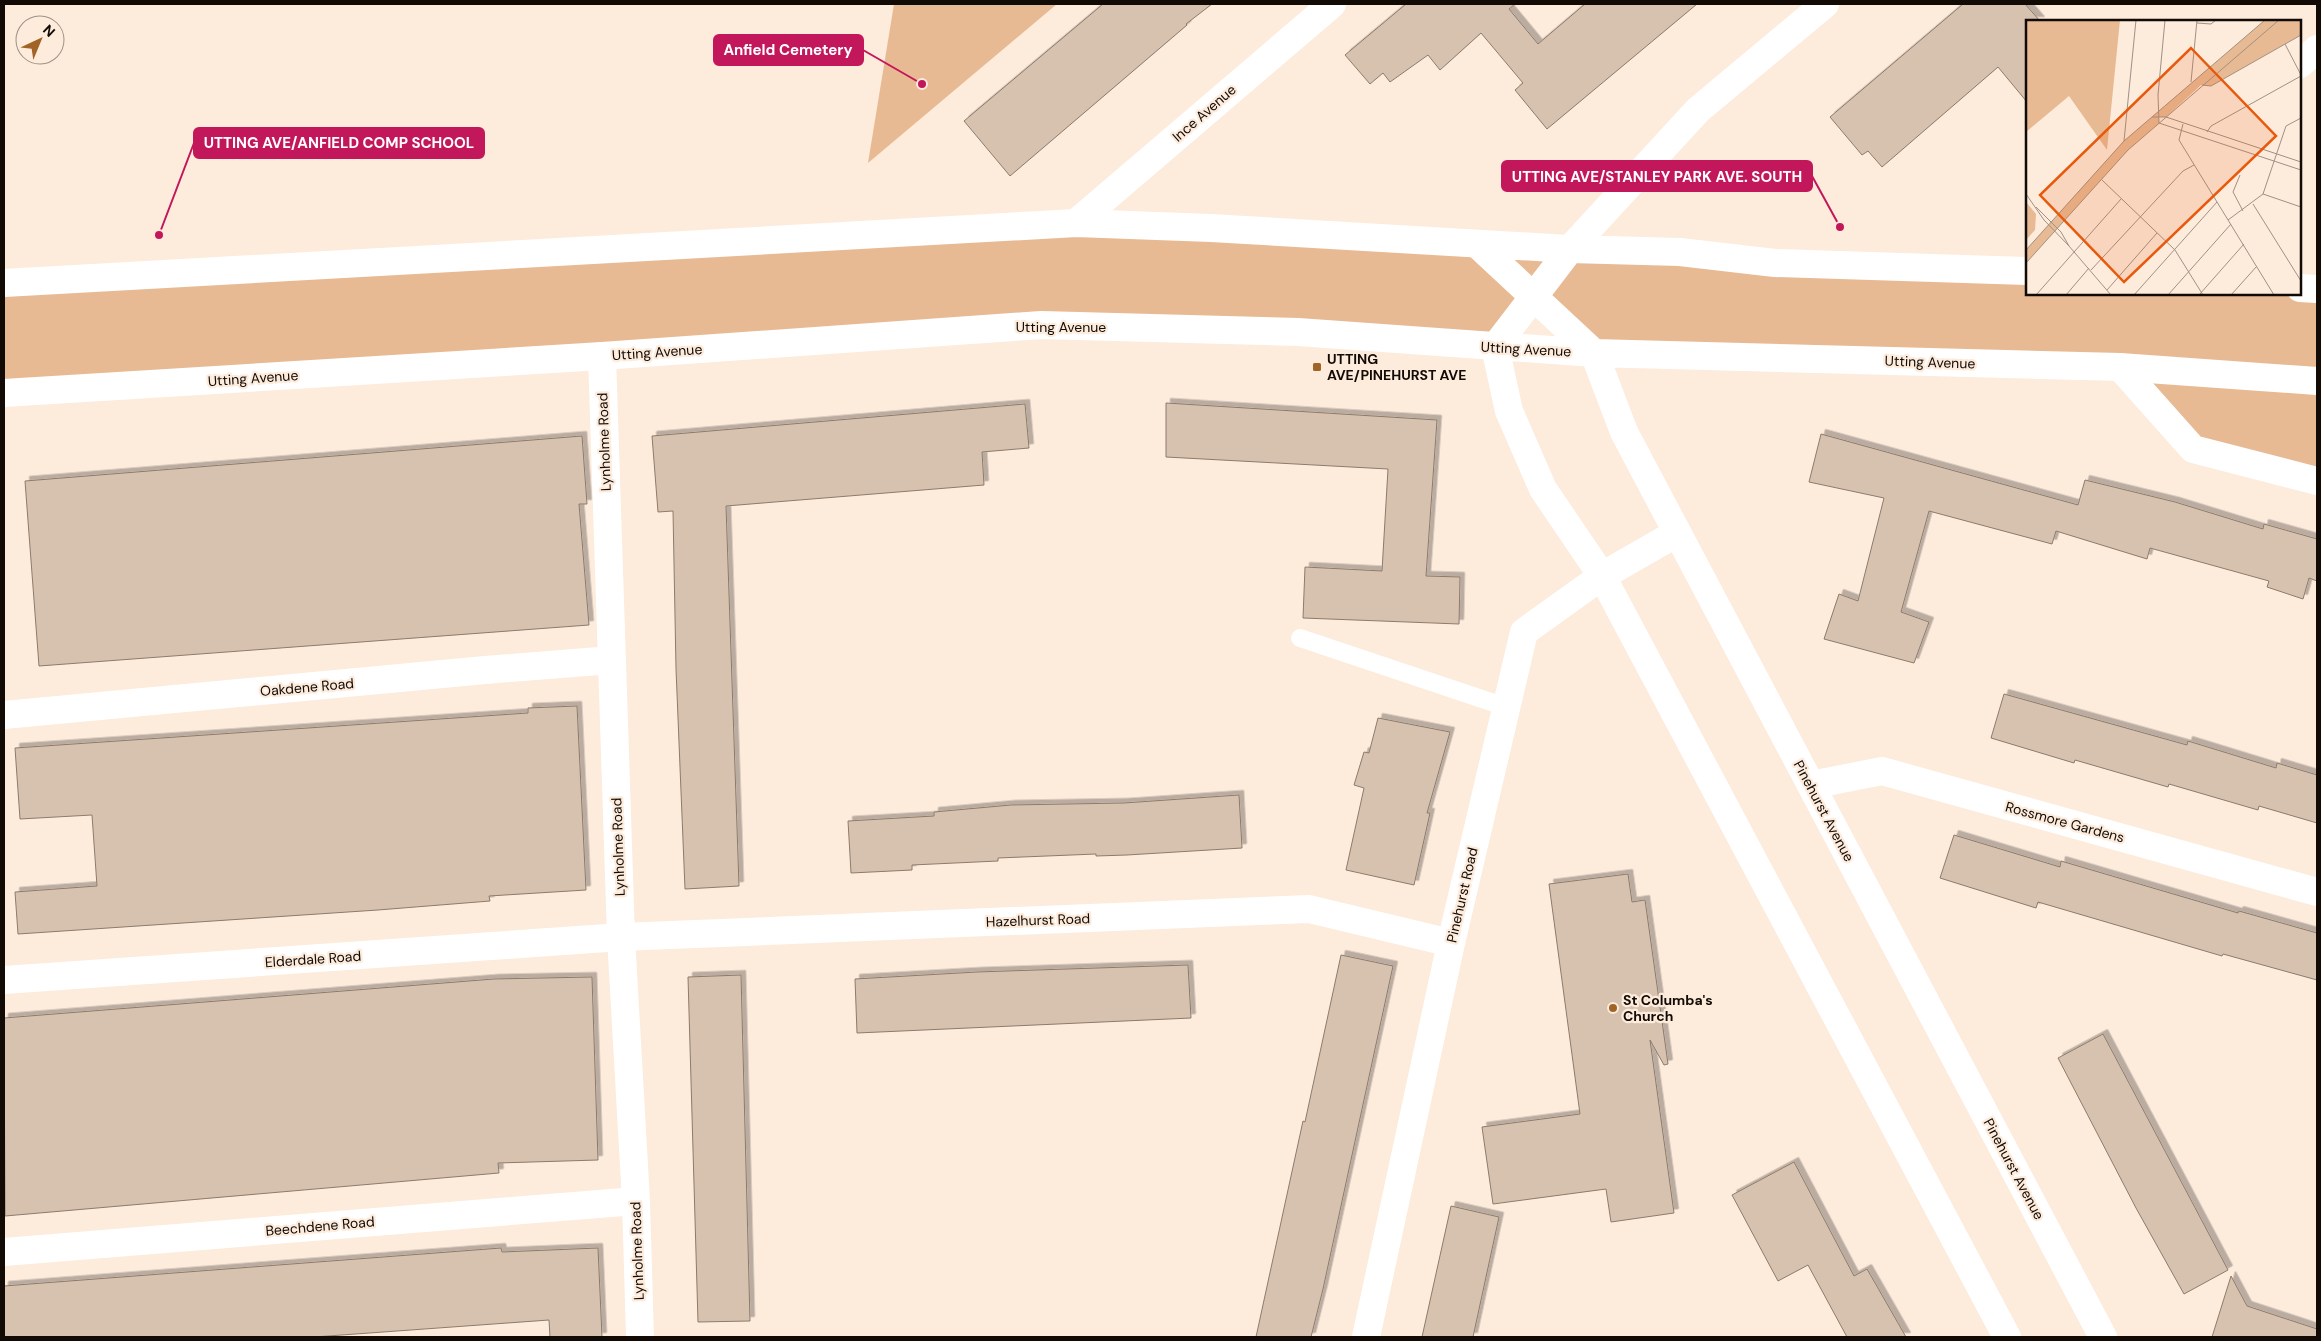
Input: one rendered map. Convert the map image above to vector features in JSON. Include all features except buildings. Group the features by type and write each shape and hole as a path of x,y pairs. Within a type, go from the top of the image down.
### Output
{"street":[{"name":"Ince Avenue","path":"1076,223 1332,4"},
{"path":"1825,4 1698,110 1570,249 1495,347 1509,411 1544,489 1602,576 2007,1337"},
{"path":"2301,63 2317,49"},
{"path":"4,283 1076,223 1211,228 1570,249 1680,252 1775,263 2026,272"},
{"name":"Pinehurst Avenue","path":"1477,244 1594,353 1624,432 2103,1337"},
{"path":"2301,288 2317,289"},
{"name":"Utting Avenue","path":"4,393 602,356 1041,325 1298,332 1594,353 2120,367 2317,381"},
{"name":"Lynholme Road","path":"602,356 621,937 636,1201 640,1337"},
{"path":"2120,367 2193,449 2317,481"},
{"name":"Pinehurst Road","path":"1366,1337 1451,943 1524,632 1602,576 1678,533"},
{"name":"Oakdene Road","path":"4,715 611,660"},
{"name":"Rossmore Gardens","path":"1810,785 1882,771 2317,892"},
{"name":"Hazelhurst Road","path":"621,937 1309,909 1451,943"},
{"name":"Elderdale Road","path":"4,980 621,937"},
{"name":"Beechdene Road","path":"4,1252 636,1201"}],"lane":[{"path":"1300,638 1506,707"}],"shaded area":[{"path":"894,4 1057,4 868,163"},
{"path":"950,230 2026,271 2026,295 2301,295 2317,289 2317,481 2193,449 2120,367 1594,353 1534,297 1495,347 1041,325 4,393 4,283"}],"place":[{"name":"Anfield Cemetery","path":"922,84"},
{"name":"UTTING AVE/STANLEY PARK AVE. SOUTH","path":"1840,227"},
{"name":"UTTING AVE/ANFIELD COMP SCHOOL","path":"159,235"},
{"name":"UTTING AVE/PINEHURST AVE","path":"1317,367"},
{"name":"St Columba's Church","path":"1613,1008"}]}
